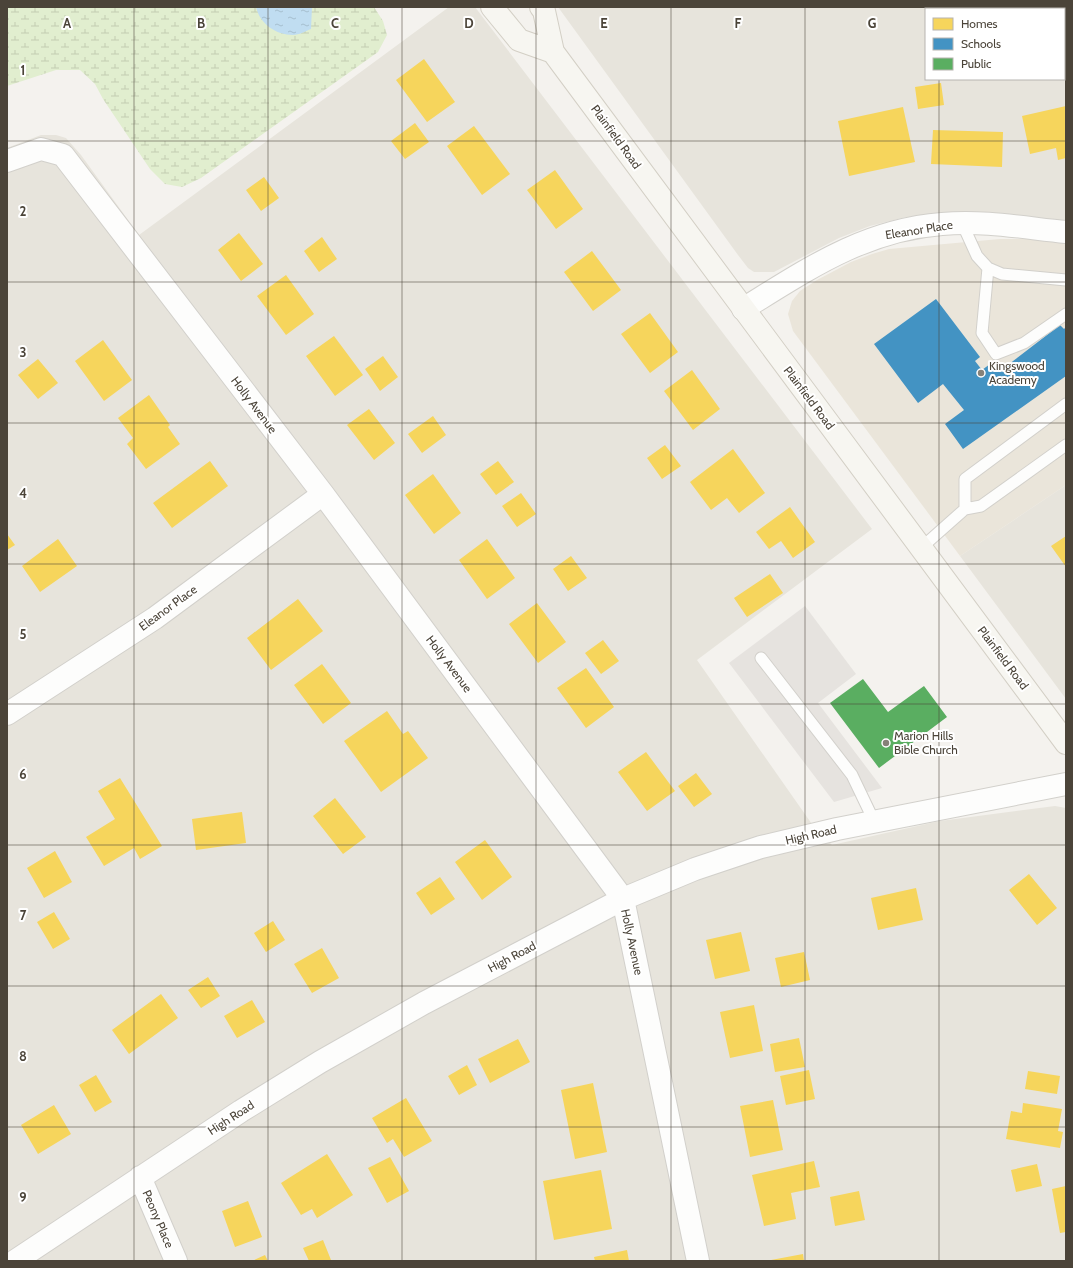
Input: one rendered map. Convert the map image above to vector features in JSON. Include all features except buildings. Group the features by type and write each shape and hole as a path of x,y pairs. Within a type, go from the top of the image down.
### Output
{"main road":[{"path":"492,7 519,40 553,52"},
{"name":"Plainfield Road","path":"541,7 544,11 553,52 1066,743"}],"street":[{"name":"Holly Avenue","path":"7,161 40,149 63,155 322,494 623,899 698,1261"},
{"name":"Eleanor Place","path":"743,309 828,257 860,242 898,230 941,224 962,223 1066,232"},
{"name":"Eleanor Place","path":"7,714 155,618 322,494"},
{"name":"High Road","path":"15,1261 241,1111 320,1062 424,1004 623,899 695,870 761,847 874,822 1066,784"},
{"name":"Peony Place","path":"140,1177 176,1261"}],"lane":[{"path":"962,223 977,256 988,268 1002,274 1066,280"},
{"path":"988,268 982,332 996,354 1024,343 1066,314"},
{"path":"965,509 965,479 1066,404"},
{"path":"920,548 965,509 981,506 1066,445"},
{"path":"761,658 852,775 874,822"}],"shaded area":[{"path":"449,7 475,7 872,529 697,660 814,827 832,845 940,821 1055,806 1066,808 1066,1261 7,1261 7,148 41,135 56,135 66,138 81,155 139,235"},
{"path":"558,7 1066,7 1066,222 958,215 906,217 870,226 839,238 774,272 754,272 748,268"},
{"path":"1000,239 1029,239 1066,243 1066,485 960,556 793,331 788,314 792,301 800,291 851,262 872,254 889,249"},
{"path":"1066,485 1066,699 960,556"},
{"path":"805,606 856,674 818,703 882,788 834,802 729,663"}],"green space":[{"path":"7,7 374,7 383,21 387,35 378,52 201,178 182,187 165,184 150,169 103,99 95,84 80,70 56,70 7,86"}],"water":[{"path":"256,7 312,7 311,29 295,35 275,31 261,19"}],"place":[{"name":"Kingswood Academy","path":"981,373"},
{"name":"Marion Hills Bible Church","path":"886,743"}]}
